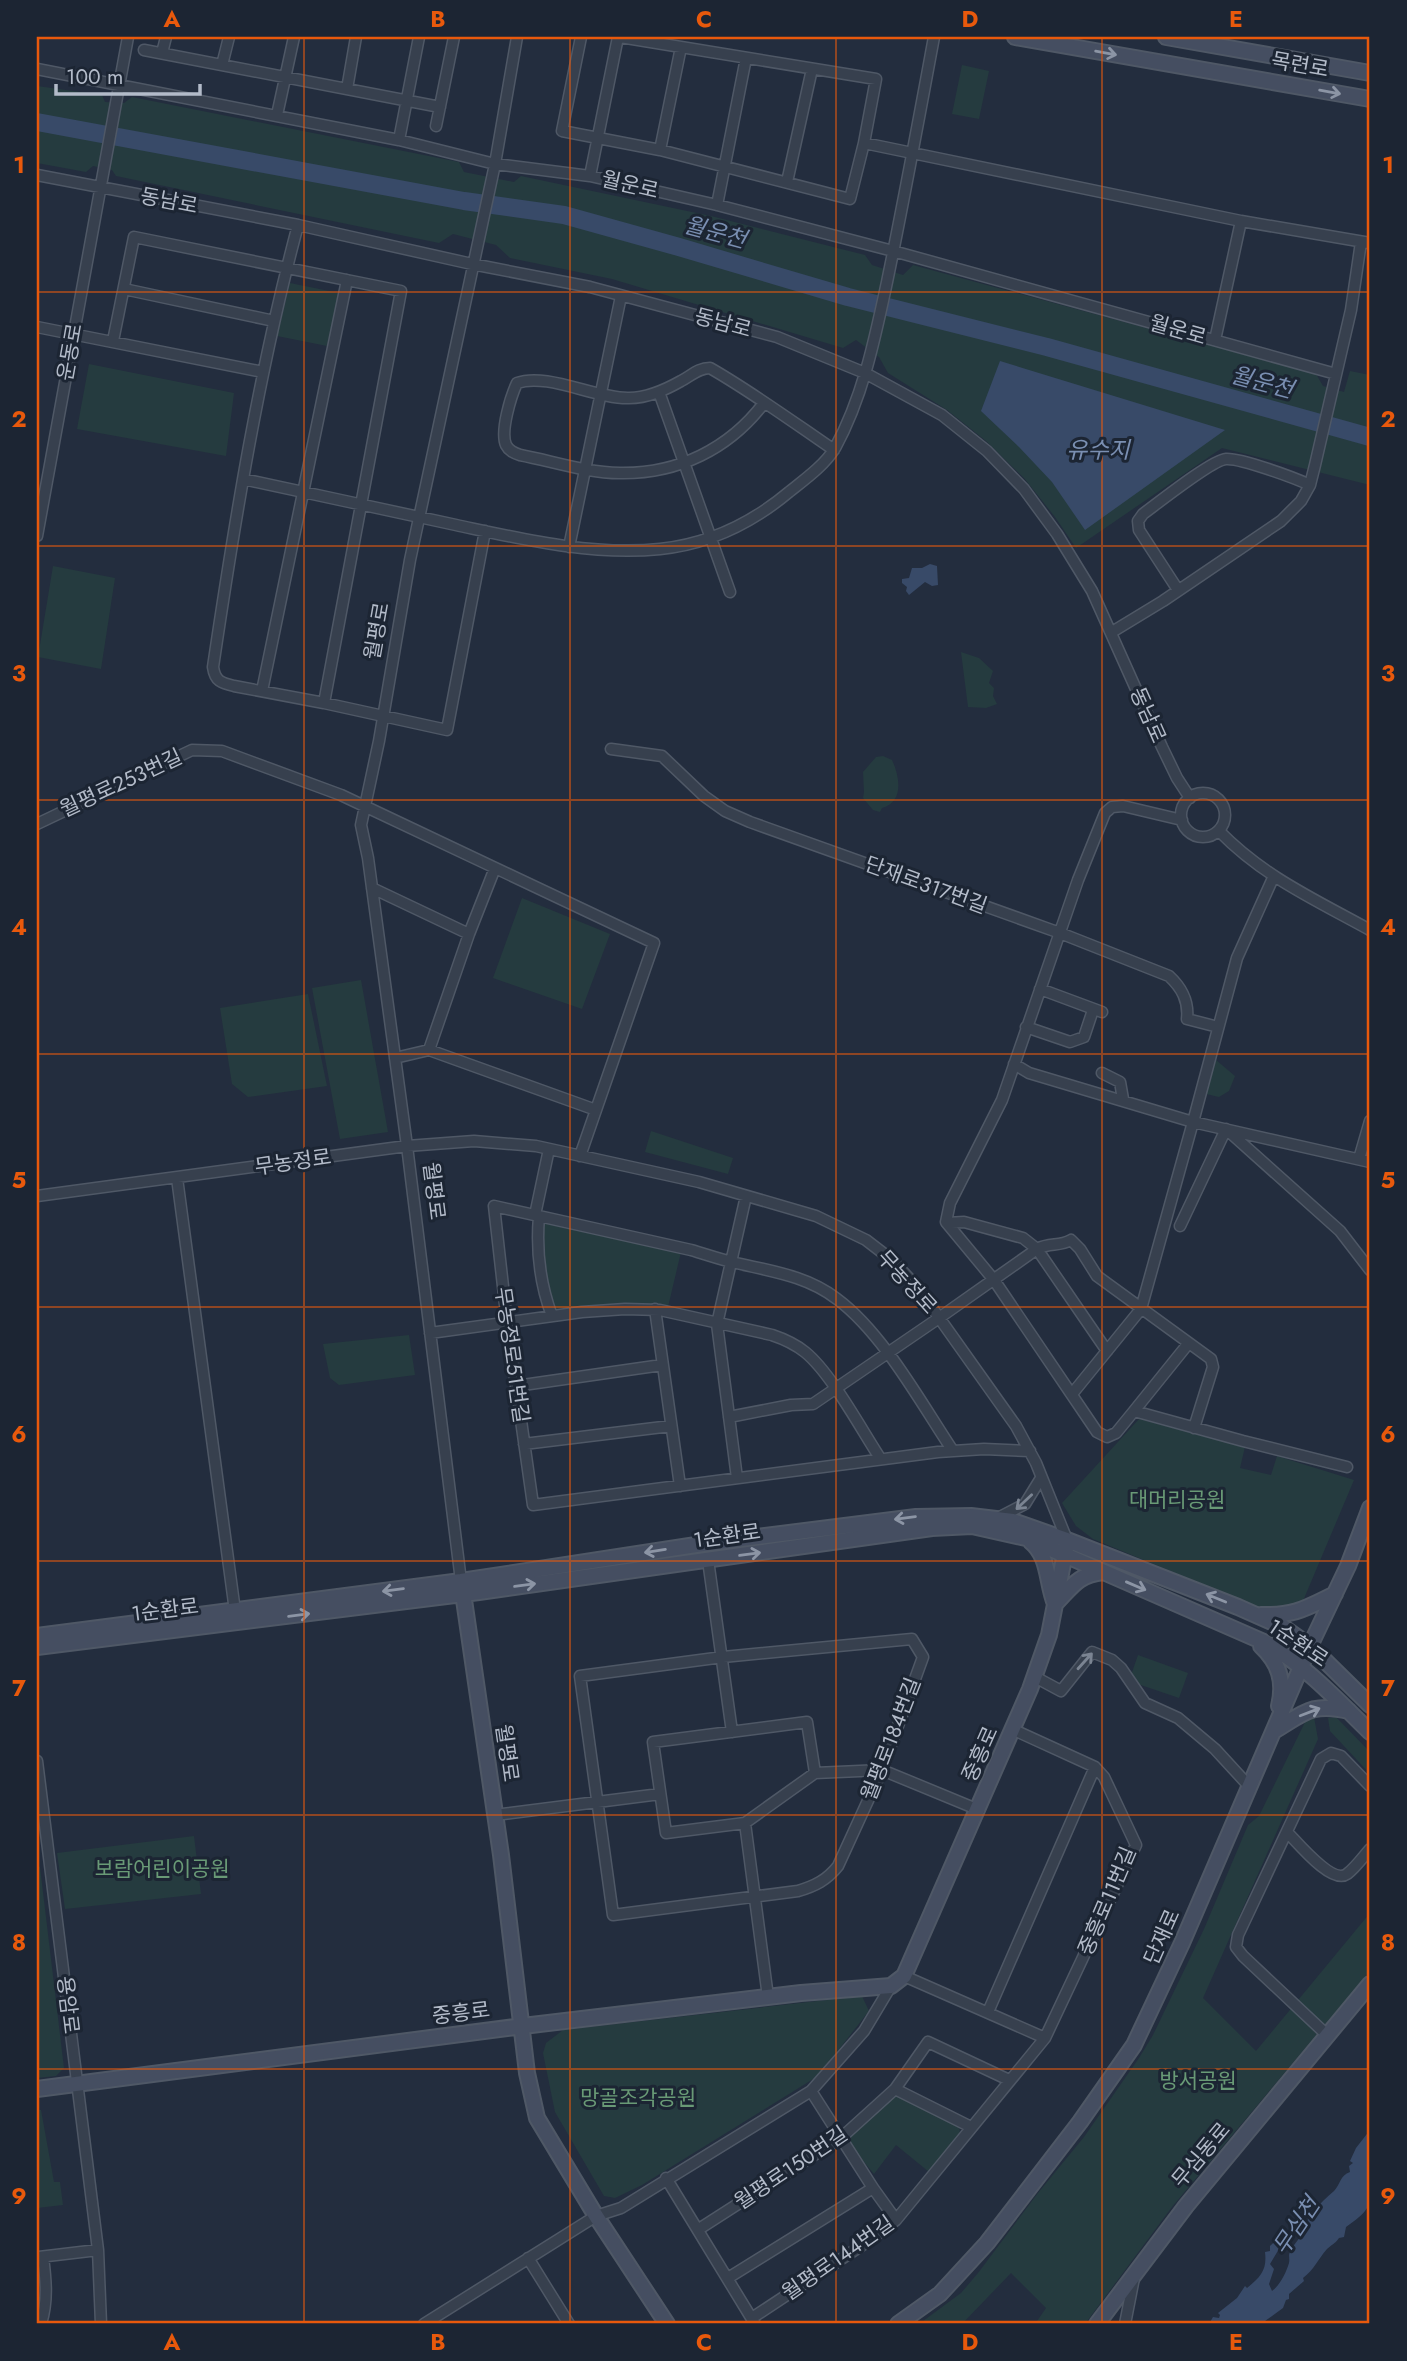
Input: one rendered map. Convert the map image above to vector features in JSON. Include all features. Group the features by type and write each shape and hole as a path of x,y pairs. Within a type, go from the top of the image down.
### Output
{"street":[{"name":"운동로","path":"37,536 40,502 128,37"},
{"path":"162,53 166,37"},
{"path":"222,65 229,37"},
{"path":"277,115 294,37"},
{"path":"346,89 356,37"},
{"path":"399,140 419,37"},
{"path":"436,126 454,37"},
{"name":"월평로","path":"517,37 495,164 419,517 384,716 361,825 407,1146 527,2073 537,2118 596,2216 667,2324"},
{"path":"581,37 562,131 598,137 660,150 850,199 876,79 619,37 598,137 590,176"},
{"path":"243,479 569,547 629,551 663,549 709,538 754,519 777,503 834,450 850,414 874,342 934,37"},
{"name":"목련로","path":"1015,37 1370,99"},
{"name":"목련로","path":"1166,37 1370,73"},
{"path":"660,150 681,47"},
{"path":"144,50 440,107"},
{"path":"717,205 746,58"},
{"name":"월운로","path":"37,68 118,89 277,115 399,140 495,164 590,176 717,205 894,251 1336,374"},
{"path":"787,182 812,69"},
{"path":"864,143 1241,221 1366,242 1311,485 1301,501 1280,521 1112,632"},
{"name":"동남로","path":"37,176 298,226 590,287 777,337 865,373 942,415 988,451 1024,489 1057,534 1092,591 1177,779 1190,798"},
{"path":"1215,340 1241,221"},
{"path":"298,226 274,321 243,479 213,667 215,676 220,682 447,730 485,531"},
{"path":"113,341 134,237 401,291 324,703"},
{"path":"262,691 348,280"},
{"path":"124,289 274,321"},
{"path":"569,547 621,296"},
{"path":"37,327 263,372"},
{"path":"764,403 750,422 729,440 708,453 658,471 619,473 511,452 504,434 511,394 517,383 527,379 599,395 629,398 659,392 697,371 709,368 764,403 834,450"},
{"path":"659,392 730,592"},
{"path":"1178,590 1139,530 1138,521 1143,514 1211,466 1228,459 1294,477 1311,485"},
{"name":"단재로317번길","path":"611,749 662,755 704,796 725,811 750,822 1060,933 1169,976 1180,986 1186,1002 1187,1019 1218,1027"},
{"name":"월평로253번길","path":"39,819 192,750 222,751 329,790 654,943 596,1110"},
{"path":"1200,793 1208,793 1220,801 1225,814 1219,831 1209,837 1195,836 1184,827 1183,806 1190,798 1200,793"},
{"path":"1182,820 1124,806 1112,807 1105,813 1002,1101 950,1203 947,1223 994,1280 1097,1432 1107,1437 1116,1433 1188,1344"},
{"path":"1219,831 1240,853 1273,878 1370,930"},
{"path":"429,1050 495,868"},
{"path":"1072,1394 1142,1309 1237,958 1273,878"},
{"path":"372,888 469,934"},
{"path":"1027,1027 1070,1042 1084,1037 1098,1011 1040,989"},
{"path":"395,1058 429,1050 596,1110 580,1156"},
{"path":"1014,1064 1029,1073 1193,1122 1370,1162"},
{"path":"1102,1073 1120,1082 1124,1100"},
{"path":"1359,1159 1370,1121"},
{"path":"1180,1226 1226,1129"},
{"path":"1226,1129 1340,1231 1370,1270"},
{"name":"무농정로","path":"37,1196 407,1146 474,1141 549,1149 699,1182 816,1216 866,1240 892,1260 918,1288 1016,1426 1030,1451 1066,1547"},
{"path":"549,1149 537,1216 537,1237 539,1267 552,1316"},
{"path":"177,1178 235,1611"},
{"path":"737,1478 717,1324 746,1196"},
{"name":"무농정로51번길","path":"537,1216 494,1206 507,1322 533,1505 680,1486"},
{"path":"537,1216 782,1272 815,1285 836,1298 859,1318 888,1354 953,1451"},
{"path":"947,1223 964,1222 1023,1238 1037,1249 1107,1351"},
{"path":"729,1417 791,1405 813,1404 1037,1249 1047,1244 1063,1245 1071,1240 1097,1276 1210,1359 1213,1367 1194,1428"},
{"path":"430,1333 552,1316 655,1309 772,1335 807,1353 823,1370 880,1458"},
{"path":"655,1309 680,1486 880,1458 984,1449 1030,1451"},
{"path":"516,1386 662,1365"},
{"path":"1134,1411 1347,1467"},
{"path":"524,1444 671,1426"},
{"path":"998,1518 1025,1504 1041,1478"},
{"name":"단재로","path":"898,2324 940,2294 987,2243 1128,2055 1182,1943 1370,1508"},
{"name":"1순환로","path":"37,1647 462,1587 709,1543 916,1517 960,1515 1013,1521 1066,1547 1283,1627 1311,1646 1370,1705"},
{"name":"1순환로","path":"37,1636 235,1611 708,1560 956,1526 989,1528 1066,1547 1103,1572 1285,1654 1370,1732"},
{"path":"1026,1538 1034,1544 1044,1560 1055,1604 1078,1580 1103,1572"},
{"name":"중흥로","path":"904,1976 1014,1730 1035,1676 1049,1635 1066,1547"},
{"path":"708,1560 732,1732"},
{"path":"1255,1615 1283,1615 1335,1594"},
{"path":"1250,1636 1273,1657 1279,1674 1282,1695 1274,1731"},
{"name":"월평로184번길","path":"912,1639 923,1657 882,1770 838,1866 816,1886 753,1898 613,1915 580,1676 723,1657 912,1639"},
{"path":"1035,1676 1061,1691 1092,1652 1112,1660 1121,1668 1145,1703 1178,1718 1215,1749 1249,1786"},
{"path":"1274,1731 1308,1710 1328,1706 1349,1711"},
{"path":"815,1773 807,1723 653,1742 666,1833 745,1824 815,1773 882,1770 979,1810"},
{"path":"988,2012 1095,1767 1014,1730"},
{"path":"1327,2035 1243,1956 1236,1947 1238,1935 1321,1759 1332,1754 1342,1756 1370,1786"},
{"name":"용암로","path":"37,1760 98,2250 101,2324"},
{"name":"중흥로11번길","path":"1045,2038 1136,1845 1104,1777 1095,1767"},
{"path":"495,1815 660,1794"},
{"path":"745,1824 768,1997"},
{"path":"1287,1832 1326,1871 1338,1877 1346,1875 1370,1849"},
{"path":"424,2324 596,2216 621,2208 811,2091 864,2031 891,1986 904,1976 1045,2038"},
{"name":"무심동로","path":"1097,2324 1186,2206 1370,1984"},
{"name":"중흥로","path":"37,2089 523,2026 768,1997 891,1986"},
{"name":"월평로144번길","path":"754,2321 896,2220 1045,2038"},
{"name":"월평로150번길","path":"699,2229 842,2137 895,2089 928,2042 1009,2080"},
{"path":"895,2089 971,2127"},
{"path":"811,2091 896,2220"},
{"path":"667,2178 754,2321"},
{"path":"728,2278 873,2188"},
{"path":"41,2318 46,2278 40,2257 98,2250"},
{"path":"528,2258 569,2324"},
{"path":"1125,2324 1134,2274"}],"green space":[{"path":"962,65 989,71 979,119 952,114"},
{"path":"37,86 102,95 105,102 124,103 132,97 459,162 464,172 514,182 521,176 711,216 865,255 872,265 903,275 913,265 1316,374 1323,386 1344,392 1350,371 1370,375 1370,485 1222,448 1076,548 1024,478 986,441 947,410 888,373 879,357 856,340 843,348 612,279 510,258 496,245 453,234 439,243 116,176 112,170 93,166 86,172 37,163"},
{"path":"290,283 339,293 327,346 277,336"},
{"path":"89,364 234,393 226,456 77,429"},
{"path":"53,566 115,578 101,669 38,657"},
{"path":"961,652 979,658 993,671 989,683 994,688 993,696 997,704 986,708 968,707"},
{"path":"883,756 892,760 898,788 894,800 880,812 873,810 863,798 863,772 876,757"},
{"path":"522,898 610,934 582,1009 493,978"},
{"path":"361,980 388,1132 340,1139 312,988"},
{"path":"308,994 327,1086 248,1097 232,1084 220,1008"},
{"path":"1216,1060 1235,1076 1229,1091 1219,1097 1206,1094"},
{"path":"651,1131 733,1158 728,1174 645,1152"},
{"path":"542,1223 681,1252 668,1307 607,1305 555,1309 547,1286"},
{"path":"409,1335 415,1375 339,1385 330,1378 323,1344"},
{"name":"대머리공원","path":"1139,1419 1245,1447 1240,1468 1271,1475 1277,1456 1354,1480 1303,1601 1294,1607 1262,1609 1093,1539 1076,1526 1062,1503"},
{"path":"1138,1655 1188,1673 1179,1698 1129,1681"},
{"name":"방서공원","path":"1314,1717 1318,1739 1203,1998 1256,2051 1370,1913 1370,1971 1172,2207 1085,2324 1035,2324 1046,2308 1011,2273 962,2324 919,2324 961,2293 978,2273 1084,2137 1139,2058 1153,2035 1204,1929 1248,1825 1259,1816 1307,1718"},
{"path":"1336,1717 1370,1752 1370,1774 1330,1731 1328,1718"},
{"name":"보람어린이공원","path":"194,1836 201,1894 65,1909 57,1853"},
{"path":"37,1865 40,1867 64,2068 56,2076 37,2078"},
{"name":"망골조각공원","path":"862,1996 869,2011 818,2076 642,2185 615,2198 604,2196 555,2112 543,2053 546,2043 563,2030"},
{"path":"899,2096 959,2125 960,2134 929,2172 896,2145 874,2174 854,2150 851,2134 890,2098"},
{"path":"37,2110 41,2110 54,2182 60,2182 63,2205 37,2208"}],"water":[{"name":"유수지","path":"1000,361 1225,430 1085,530 1052,482 981,411"},
{"path":"930,564 937,566 938,585 932,586 925,582 909,595 902,579 909,578 912,568 922,568"},
{"path":"1370,2130 1369,2203 1367,2209 1346,2227 1344,2237 1327,2249 1303,2278 1304,2281 1289,2294 1283,2308 1264,2324 1209,2324 1213,2317 1219,2318 1218,2313 1237,2298 1245,2286 1247,2288 1260,2276 1264,2268 1265,2252 1270,2251 1270,2246 1287,2230 1285,2239 1270,2264 1274,2269 1269,2284 1272,2291 1278,2286 1288,2267 1290,2252 1307,2221 1336,2189 1344,2175 1350,2172 1349,2166 1353,2163 1350,2161 1356,2148"}],"waterway":[{"name":"월운천","path":"37,122 464,201 564,215 848,297 1047,347 1370,437"}],"water label":[{"name":"무심천","path":"1296,2226"}]}
